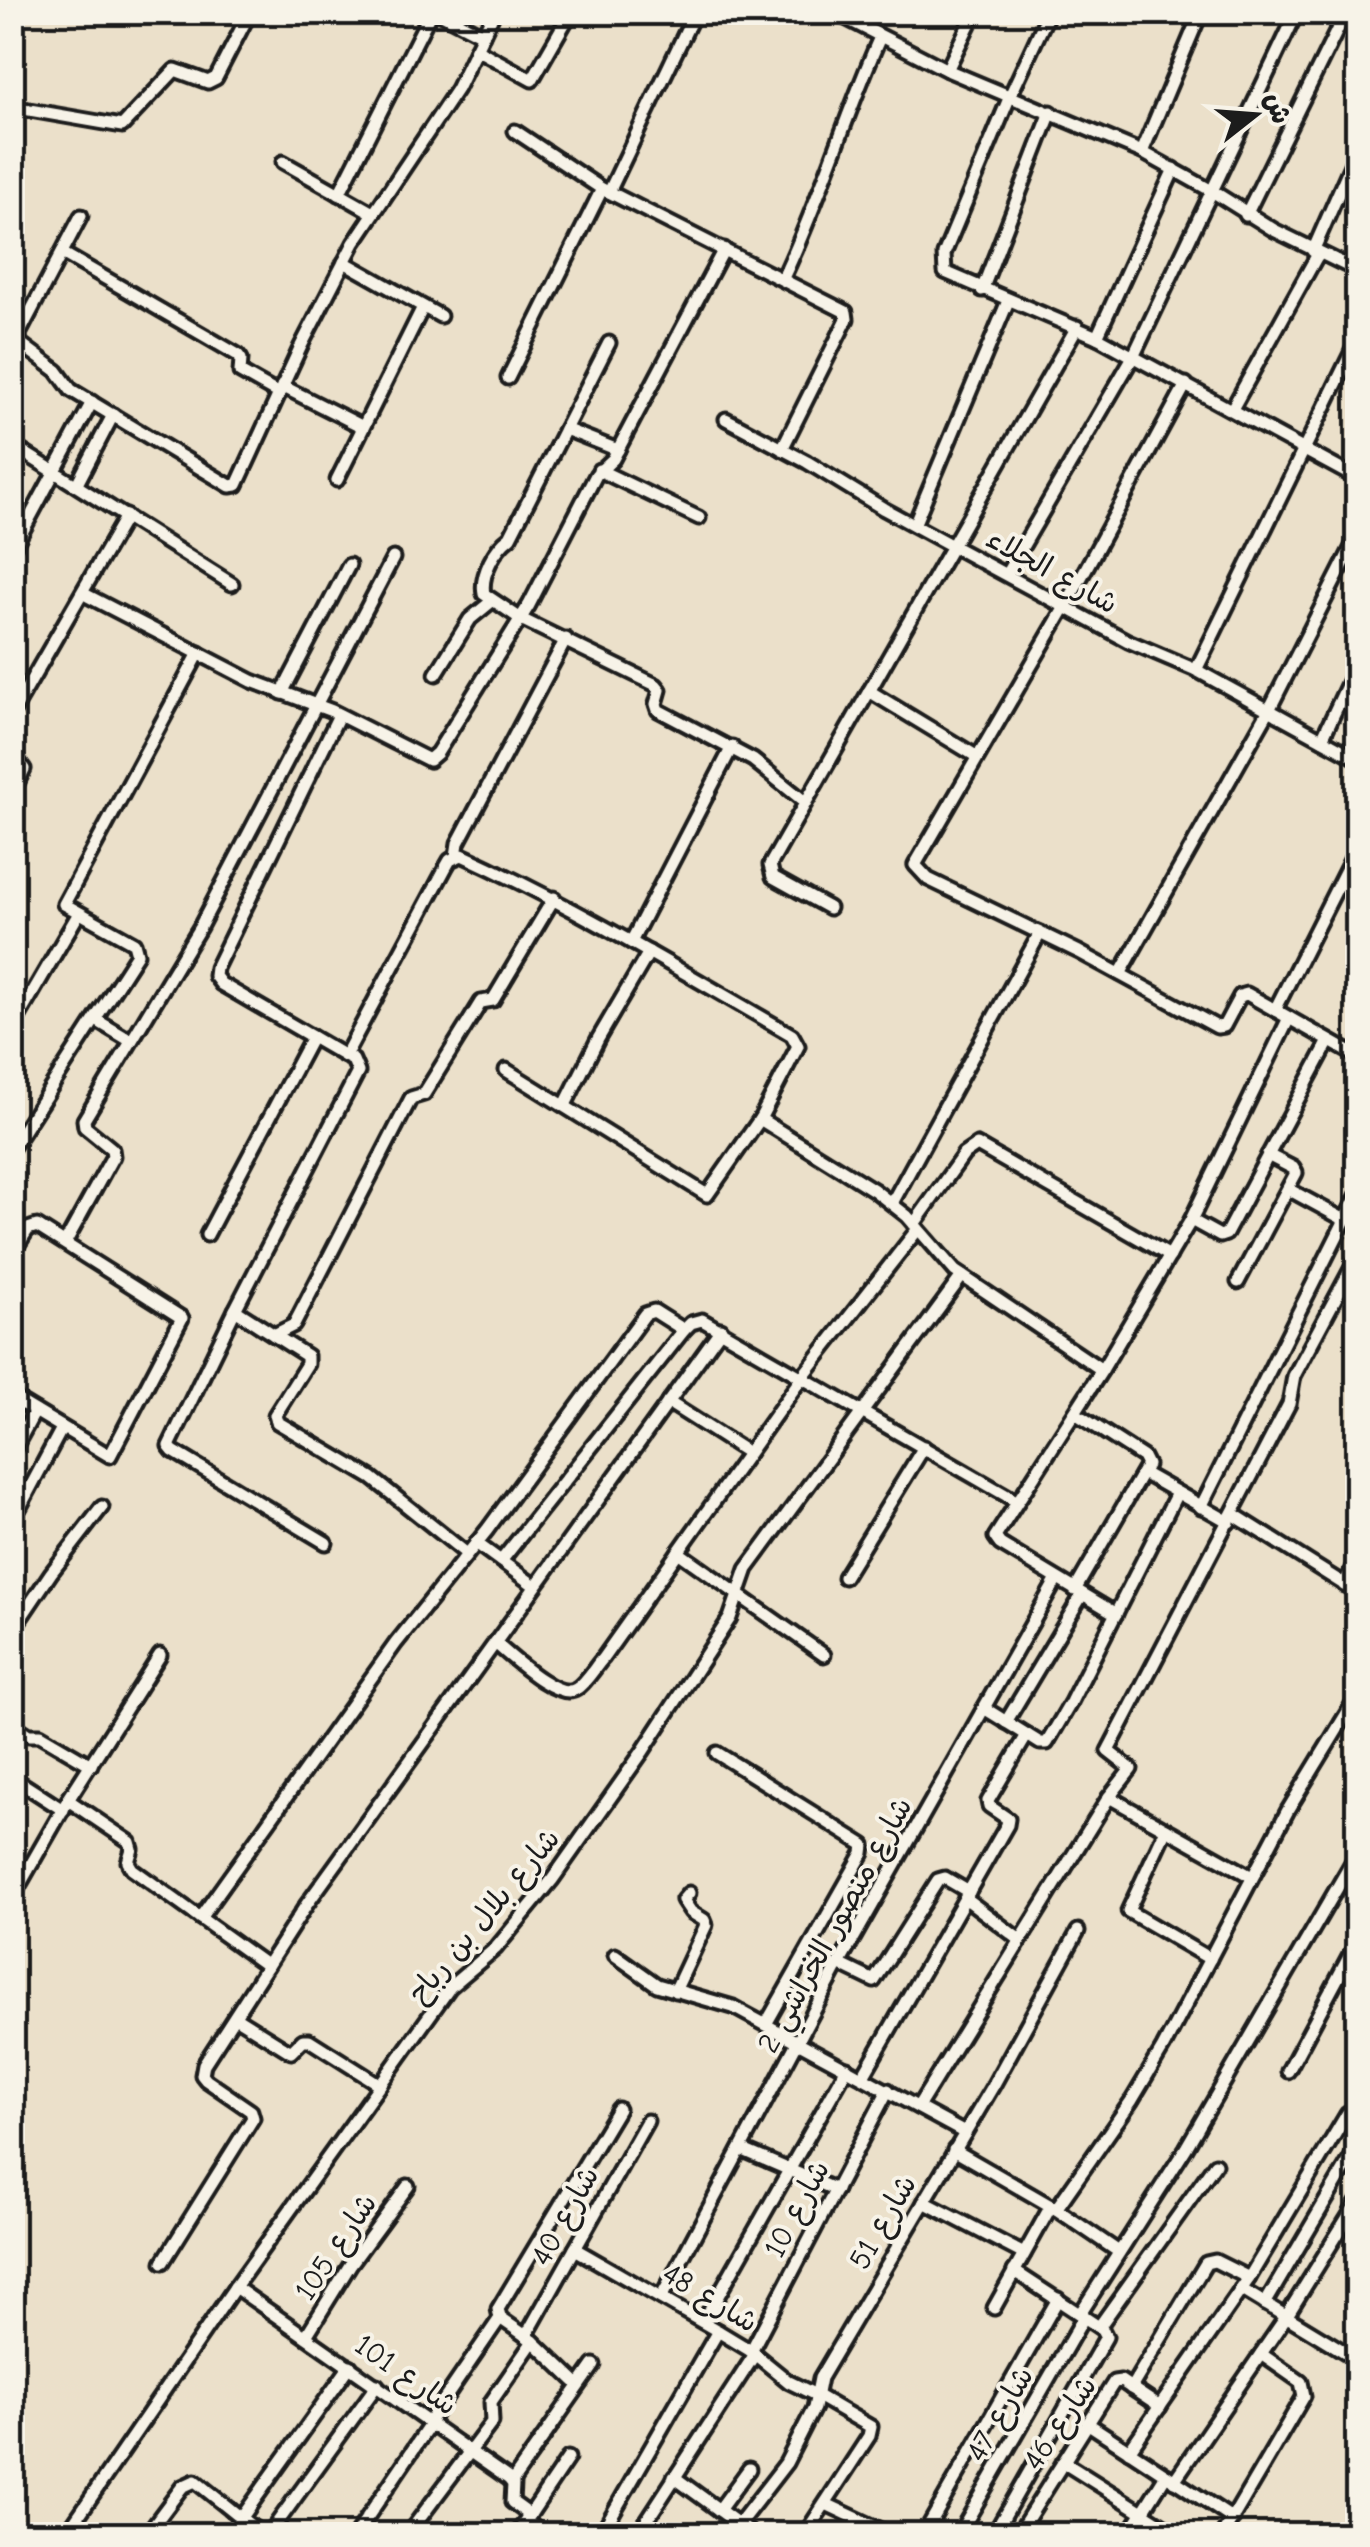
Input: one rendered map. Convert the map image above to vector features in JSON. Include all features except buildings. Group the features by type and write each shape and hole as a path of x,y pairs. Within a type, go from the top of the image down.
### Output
{"street":[{"path":"12,107 122,126 176,70 208,82 216,78 250,12"},
{"path":"339,194 435,12 483,35"},
{"path":"81,216 18,340 57,371 65,385 234,486 344,262 450,100 494,12"},
{"path":"476,48 532,80 571,12"},
{"path":"508,378 695,12"},
{"path":"834,12 948,70 1142,152 1246,214 1358,272"},
{"path":"948,70 974,12"},
{"path":"1049,12 942,260 946,272 1134,355 1358,479"},
{"path":"1142,152 1201,12"},
{"path":"1007,574 1134,355 1296,12"},
{"path":"1246,214 1346,12"},
{"path":"782,278 807,226 848,109 880,37"},
{"path":"982,290 1051,112"},
{"path":"515,131 606,190 843,309 848,319 782,449"},
{"path":"1232,409 1315,252 1358,150"},
{"path":"283,162 373,213"},
{"path":"1097,337 1174,169"},
{"path":"84,594 282,693 339,715 430,760 521,619 599,470 618,450 724,249"},
{"path":"62,253 238,355 240,372 363,428"},
{"path":"344,262 440,316"},
{"path":"914,525 1008,301"},
{"path":"337,480 424,307"},
{"path":"829,908 770,874 770,865 1077,327"},
{"path":"1196,670 1358,339"},
{"path":"608,343 510,536 499,545 482,584 484,594 521,619 656,685 660,690 658,710 732,748 805,802"},
{"path":"1186,384 1065,607 915,866 928,879 1040,932 1217,1027 1224,1026 1244,994 1358,1057"},
{"path":"12,552 92,402"},
{"path":"78,484 113,416"},
{"name":"شارع الجلاء","path":"726,419 1128,641 1196,670 1358,759"},
{"path":"565,429 618,450"},
{"path":"12,445 232,584"},
{"path":"599,470 699,518"},
{"path":"12,714 126,516"},
{"path":"1120,974 1269,710 1358,535"},
{"path":"65,1243 113,1152 86,1129 84,1120 200,927 393,558"},
{"path":"282,693 348,566"},
{"path":"436,674 470,619 492,601"},
{"path":"346,1056 446,867 456,856 458,842 566,640"},
{"path":"12,1148 138,948 64,904 200,653"},
{"path":"1322,739 1358,662"},
{"path":"868,691 976,756"},
{"path":"326,1543 169,1446 358,1072 354,1060 221,984 215,972 339,715"},
{"path":"631,942 732,748"},
{"path":"12,753 24,769 12,794"},
{"path":"1274,1010 1358,846"},
{"path":"456,856 462,855 554,898 797,1040 796,1052 760,1119 707,1195 506,1070"},
{"path":"274,1335 294,1325 411,1098 424,1094 481,1002 493,1000 554,898"},
{"path":"12,1028 79,912"},
{"path":"892,1203 1040,932"},
{"path":"565,1104 649,952"},
{"path":"1116,1614 996,1540 997,1529 1075,1413 1192,1220 1290,1018"},
{"path":"96,1020 132,1041"},
{"path":"206,1235 312,1037"},
{"path":"1192,1220 1220,1236 1226,1234 1328,1041"},
{"path":"760,1119 892,1203 941,1259 962,1276 1102,1370"},
{"path":"495,1642 548,1685 566,1692 577,1689 916,1227 964,1154 977,1145 1170,1256"},
{"path":"1238,1282 1295,1170 1268,1155"},
{"path":"1288,1189 1345,1220"},
{"path":"1200,1507 1358,1194"},
{"path":"12,1254 34,1226 182,1318 110,1456 12,1397"},
{"path":"918,2107 1109,1797 1131,1770 1110,1755 1109,1749 1231,1518 1291,1399 1294,1376 1358,1256"},
{"name":"شارع بلال بن رباح","path":"66,2534 235,2287 450,1988 496,1948 552,1880 730,1618 744,1574 962,1276"},
{"path":"235,1310 305,1353 308,1359 275,1415 277,1422 372,1478 467,1554"},
{"path":"200,1918 396,1643 476,1543 645,1314 654,1310 684,1330"},
{"path":"501,1561 684,1330 702,1320 1016,1501"},
{"path":"162,2262 253,2118 251,2111 211,2085 202,2075 204,2064 307,1904 721,1329"},
{"path":"668,1402 748,1454"},
{"path":"12,1452 36,1412"},
{"path":"1006,1722 1147,1465 1143,1458 1075,1413"},
{"path":"12,1522 62,1428"},
{"path":"844,1576 924,1447"},
{"path":"1143,1474 1200,1507 1231,1518 1358,1593"},
{"path":"984,1708 1042,1744 1048,1741 1177,1493"},
{"path":"12,1631 51,1572 102,1507"},
{"path":"476,1543 535,1586"},
{"path":"678,1552 824,1656"},
{"path":"1344,1585 1358,1558"},
{"name":"شارع منصور الخراشي 2","path":"661,2298 838,1964 1057,1579"},
{"path":"12,1898 65,1805 160,1655"},
{"path":"994,2308 1054,2208 1132,2100 1252,1878 1358,1695"},
{"path":"12,1724 29,1734 40,1735 91,1765"},
{"path":"863,2076 1008,1822 988,1801 1027,1735"},
{"path":"717,1754 864,1845 766,2024"},
{"path":"12,1777 130,1842 128,1862 132,1869 268,1966"},
{"path":"1109,1797 1252,1878"},
{"path":"1166,1829 1128,1910 1210,1959"},
{"name":"شارع 47","path":"959,2534 1082,2315 1186,2148 1358,1852"},
{"path":"838,1964 874,1981 938,1880 945,1878 1020,1940"},
{"path":"675,1991 706,1925 685,1906 689,1893"},
{"name":"شارع 51","path":"735,2530 786,2463 814,2408 820,2378 965,2133 1078,1931"},
{"path":"1288,2071 1358,1940"},
{"path":"615,1954 647,1979 675,1991 734,2006 965,2133"},
{"path":"235,2017 291,2052 303,2040 309,2040 380,2086"},
{"path":"704,2322 847,2068"},
{"name":"شارع 10","path":"638,2534 753,2352 888,2090"},
{"path":"580,2385 529,2338 500,2318 498,2309 618,2108"},
{"path":"1129,2450 1245,2284 1346,2114 1358,2114"},
{"name":"شارع 40","path":"408,2534 492,2422 492,2402 647,2120"},
{"path":"1265,2304 1358,2146"},
{"path":"741,2148 836,2190"},
{"path":"954,2150 1054,2208 1119,2252"},
{"path":"994,2534 1102,2330 1215,2164"},
{"name":"شارع 105","path":"306,2336 350,2265 408,2186"},
{"path":"1130,2534 1261,2354 1358,2200"},
{"path":"924,2202 1024,2254"},
{"name":"شارع 48","path":"575,2248 753,2352 789,2382 866,2424 871,2430 826,2504"},
{"path":"1131,2388 1206,2263 1215,2261 1265,2304 1358,2360"},
{"path":"1014,2271 1102,2330"},
{"name":"شارع 101","path":"235,2287 512,2482 512,2502 528,2518"},
{"path":"924,2534 1058,2299"},
{"path":"356,2534 500,2318"},
{"path":"600,2534 718,2331"},
{"path":"1223,2534 1304,2396 1301,2382 1261,2354"},
{"path":"512,2482 594,2365"},
{"path":"230,2534 350,2366"},
{"name":"شارع 46","path":"1018,2534 1114,2382 1121,2381 1160,2407"},
{"path":"269,2534 377,2385"},
{"path":"1088,2423 1233,2519"},
{"path":"517,2534 568,2458"},
{"path":"1063,2462 1176,2534"},
{"path":"719,2510 749,2469"},
{"path":"674,2476 719,2510 735,2530 752,2534"},
{"path":"147,2534 188,2482 202,2484 260,2534"},
{"path":"805,2534 826,2504 890,2534"},
{"path":"528,2518 542,2534"}]}
